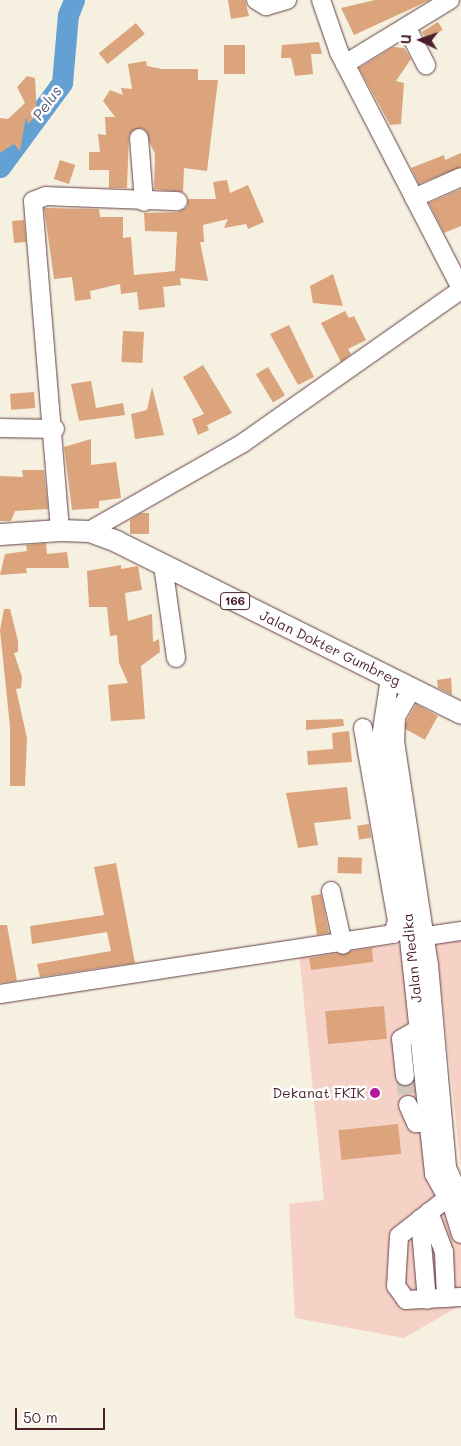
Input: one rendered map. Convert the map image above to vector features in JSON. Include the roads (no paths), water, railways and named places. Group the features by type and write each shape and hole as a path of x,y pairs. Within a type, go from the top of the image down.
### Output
{"main road":[{"name":"Jalan Dokter Gumbreg","path":"0,534 60,530 88,531 163,565 461,713"}],"street":[{"path":"256,0 266,6 287,0"},
{"path":"88,531 156,497 242,443 461,289 345,64 321,0"},
{"path":"345,64 407,28 450,0"},
{"path":"407,28 426,65"},
{"path":"139,138 144,202"},
{"path":"414,198 461,177"},
{"path":"60,530 55,429 33,201 46,196 144,202 178,201"},
{"path":"0,428 55,429"},
{"path":"163,565 176,658"},
{"name":"Jalan Medika","path":"390,678 388,742 397,827 417,937 447,1168 461,1234"},
{"name":"Jalan Medika","path":"388,742 396,717 412,689"},
{"path":"0,994 388,938 396,928 364,728"},
{"path":"331,891 343,945"},
{"path":"417,937 461,931"},
{"name":"Jalan Medika","path":"417,937 420,1028 434,1174 454,1195"},
{"path":"405,1076 401,1039 420,1028"},
{"path":"408,1105 416,1123 429,1123"},
{"path":"424,1216 444,1252 453,1297 406,1300 396,1286 400,1236 424,1216 454,1195"},
{"path":"424,1216 427,1300"}],"waterway":[{"name":"Pelus","path":"0,167 62,83 68,15 74,0"}],"tunnel":[{"path":"405,1076 408,1105"}],"place":[{"name":"Dekanat FKIK","path":"375,1093"}]}
